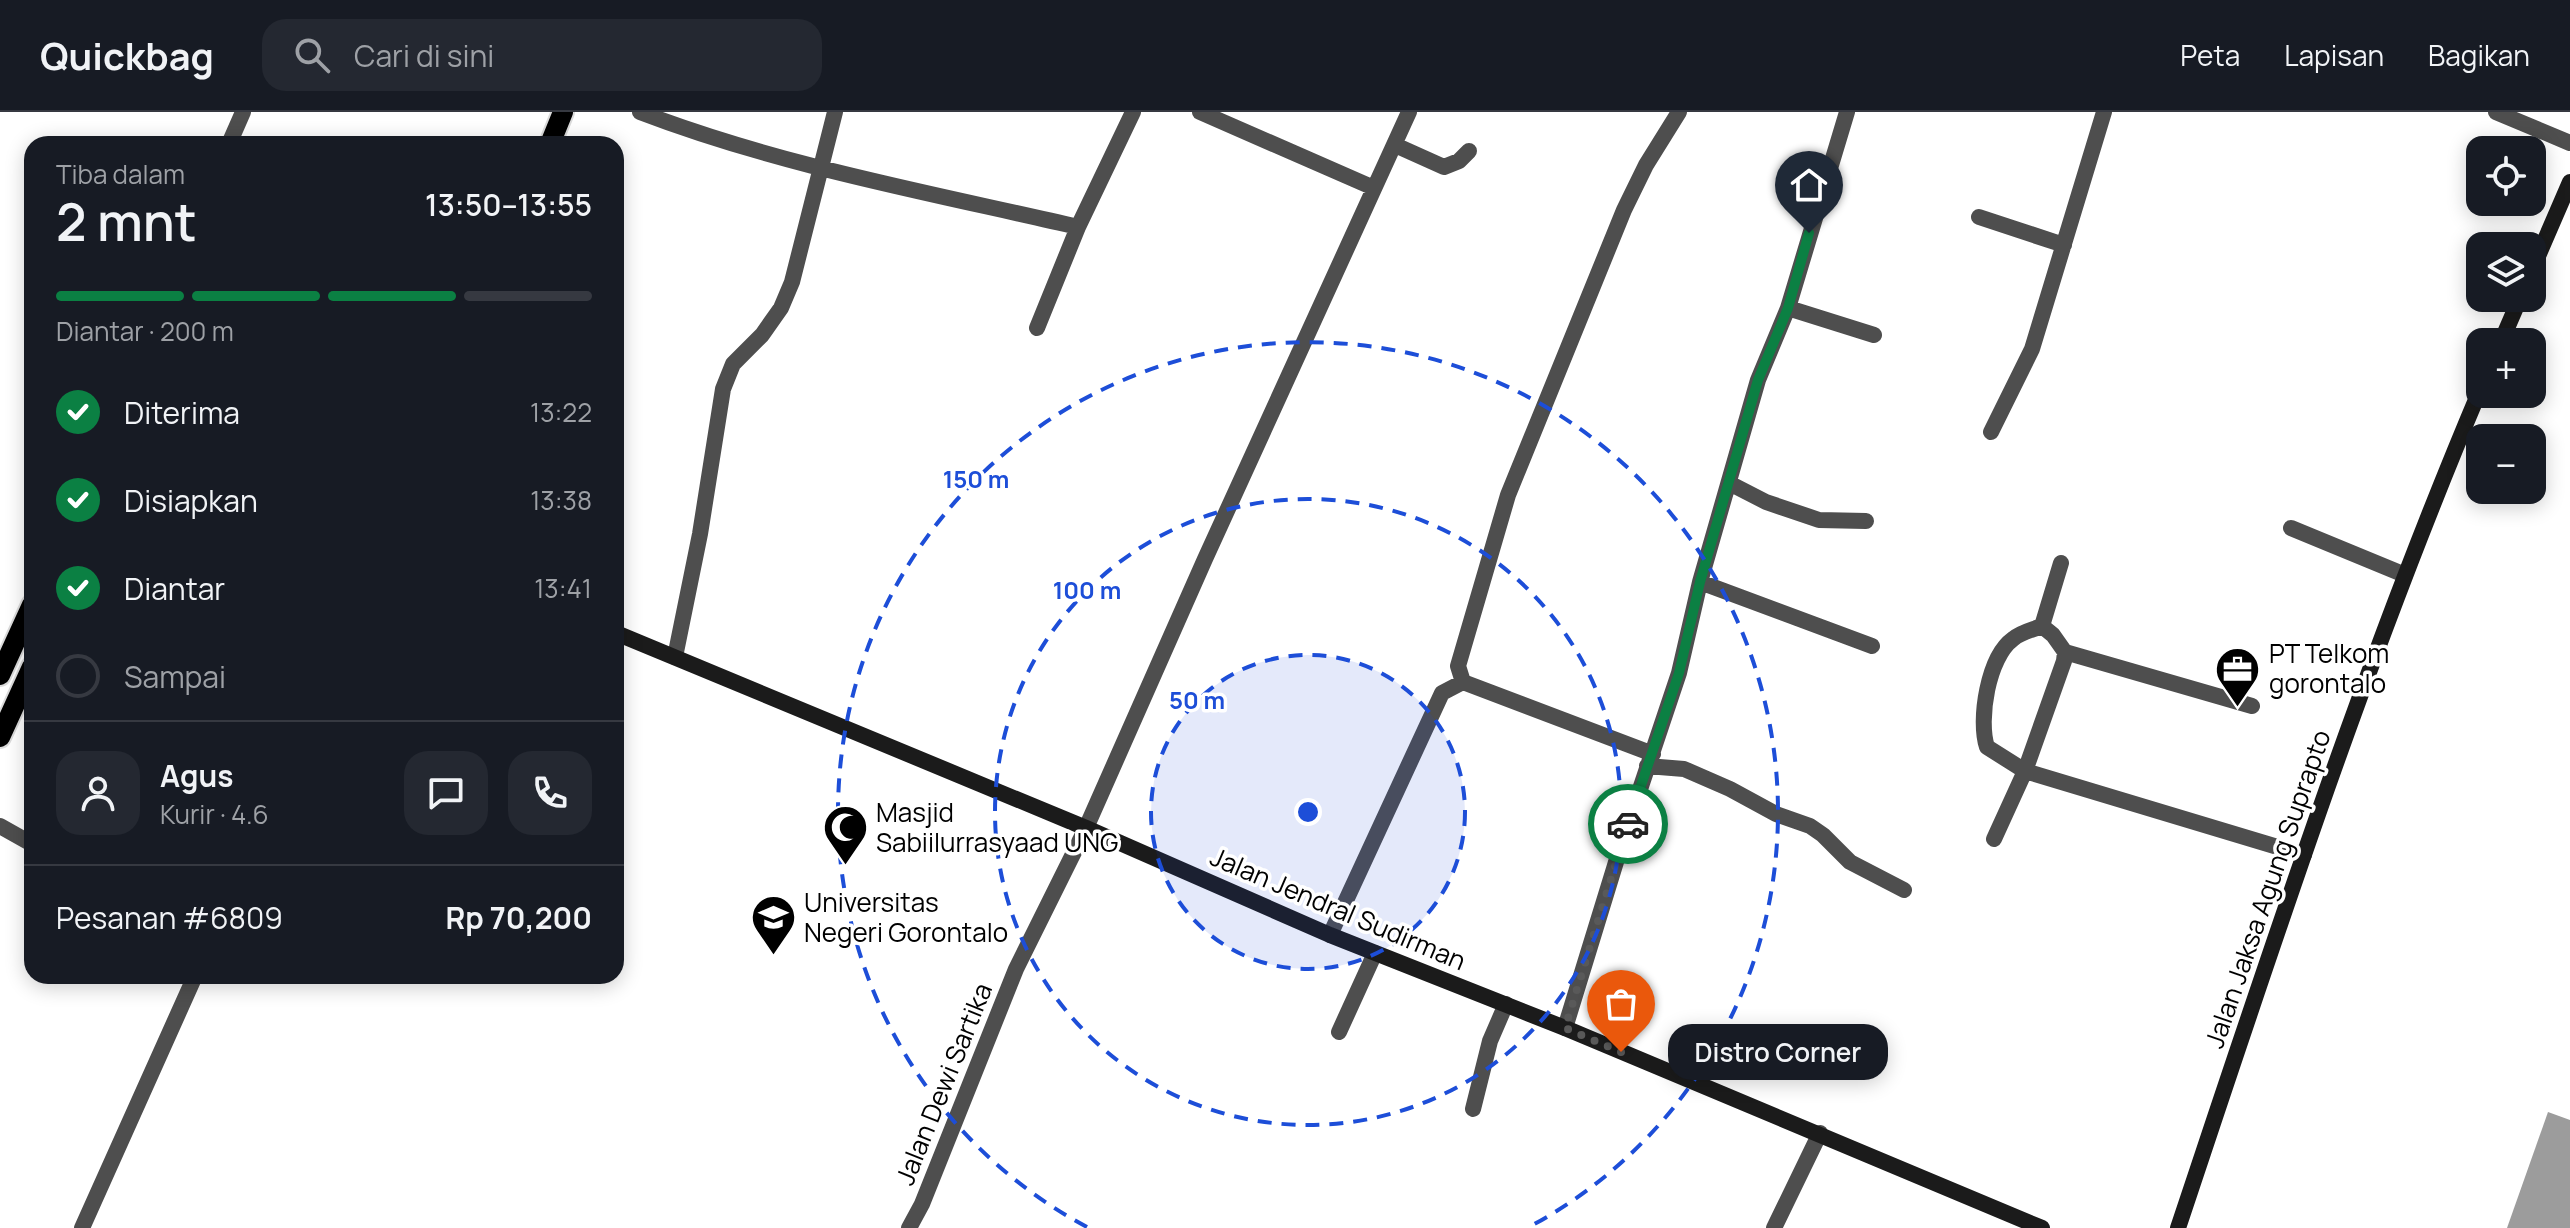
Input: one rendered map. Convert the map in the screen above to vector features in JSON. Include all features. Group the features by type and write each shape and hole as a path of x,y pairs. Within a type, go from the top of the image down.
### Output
{"main road":[{"path":"553,136 563,112"},
{"path":"0,675 24,622"},
{"path":"0,737 24,684"}],"street":[{"path":"232,136 243,112"},
{"path":"640,112 721,141 1078,227"},
{"path":"675,657 700,534 723,389 733,364 762,335 781,308 792,282 835,112"},
{"path":"1037,328 1078,227 1133,112"},
{"path":"1200,112 1374,188"},
{"name":"Jalan Dewi Sartika","path":"909,1228 922,1204 1016,969 1086,828 1409,112"},
{"path":"1463,682 1458,666 1508,495 1531,433 1624,210 1646,165 1679,112"},
{"path":"1565,1028 1679,673 1700,582 1758,380 1788,308 1847,112"},
{"path":"1991,432 2032,349 2104,112"},
{"path":"2496,112 2570,143"},
{"path":"1395,145 1444,167 1459,161 1469,151"},
{"path":"2546,238 2570,182"},
{"path":"1979,217 2064,245"},
{"path":"1788,308 1874,335"},
{"name":"Jalan Jaksa Agung Suprapto","path":"2178,1228 2304,855 2405,575 2473,408"},
{"path":"1729,483 1766,502 1819,520 1866,521"},
{"path":"2291,528 2405,575"},
{"path":"2042,626 2061,563"},
{"path":"1700,582 1872,646"},
{"path":"2042,626 2065,652 2252,706"},
{"path":"2042,626 2021,634 2004,647 1992,675 1984,712 1983,730 1987,747 2025,771 2304,855"},
{"name":"Jalan Jendral Sudirman","path":"624,636 1086,828 1330,935 1565,1028 2042,1228"},
{"path":"1994,839 2025,771 2059,679 2065,652"},
{"path":"1463,682 1650,760 1684,769 1776,814 1810,826 1850,862 1904,890"},
{"path":"1330,935 1442,693 1463,682"},
{"path":"0,826 24,840"},
{"path":"1339,1032 1375,953"},
{"path":"82,1228 191,984"},
{"path":"1473,1109 1490,1041 1506,1004"},
{"path":"1774,1228 1820,1133"}],"shaded area":[{"path":"2548,1112 2570,1120 2570,1228 2507,1228"}],"way so far":[{"path":"1621,1052 1565,1028 1628,824"}],"place":[{"name":"PT Telkom gorontalo","path":"2238,708"},
{"name":"Masjid Sabiilurrasyaad UNG","path":"845,867"},
{"name":"Universitas Negeri Gorontalo","path":"773,957"},
{"name":"Distro Corner","path":"1621,1052"}],"route":[{"path":"1628,824 1679,673 1700,582 1758,380 1788,308 1809,233"}]}
